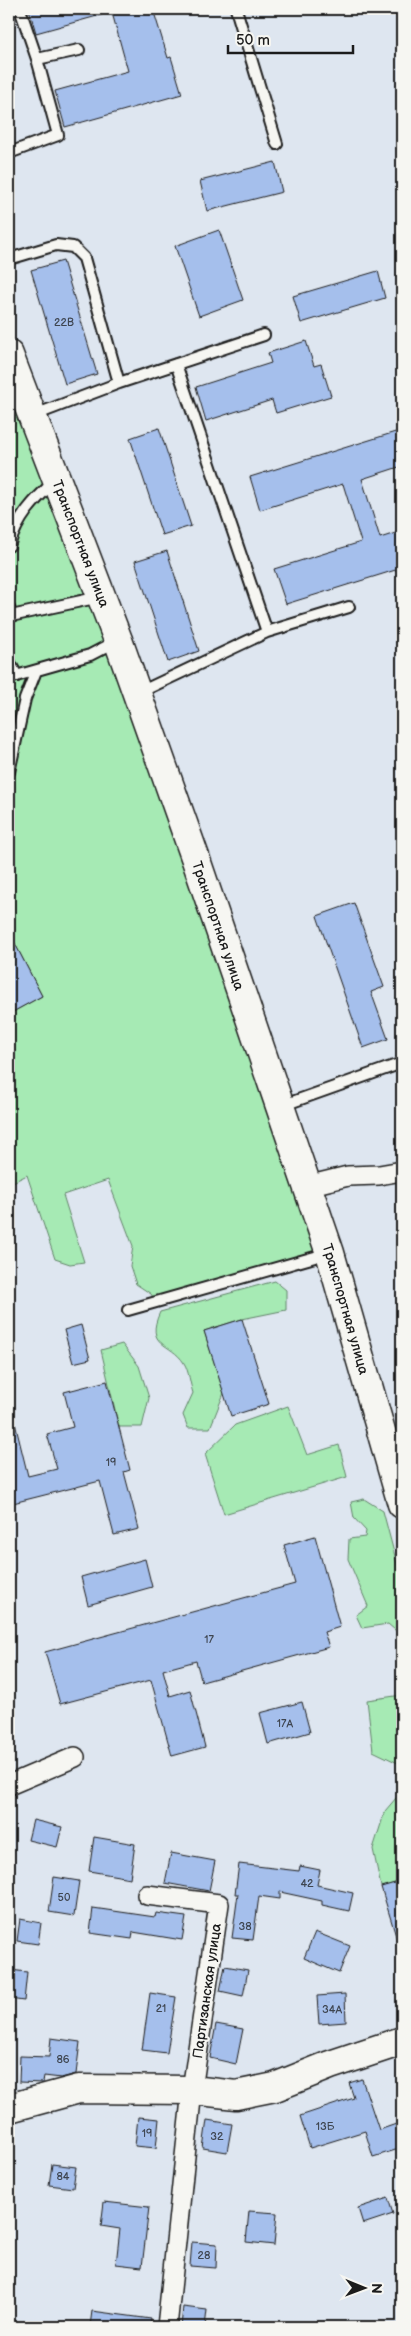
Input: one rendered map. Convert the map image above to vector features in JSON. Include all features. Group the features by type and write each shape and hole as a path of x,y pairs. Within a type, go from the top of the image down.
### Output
{"main road":[{"name":"Транспортная улица","path":"9,355 118,640 308,1186 330,1253 402,1504"},
{"path":"9,2108 78,2089 192,2090 236,2095 275,2087 330,2065 402,2041"}],"street":[{"path":"308,1186 348,1176 379,1175 402,1171"},
{"path":"9,1785 75,1757"},
{"name":"Партизанская улица","path":"147,1895 219,1904 192,2090 167,2327"}],"lane":[{"path":"9,153 58,135 37,58 20,9"},
{"path":"236,9 277,144"},
{"path":"37,58 79,50"},
{"path":"9,259 56,245 73,247 84,258 120,383"},
{"path":"31,416 120,383 264,335"},
{"path":"176,364 267,632"},
{"path":"9,546 22,516 33,501 56,480"},
{"path":"10,615 101,597"},
{"path":"137,694 267,632 348,607"},
{"path":"9,661 13,677 90,655 118,640"},
{"path":"9,772 25,699 36,671"},
{"path":"280,1107 402,1063"},
{"path":"128,1310 330,1253"}],"green space":[{"path":"9,355 330,1253 156,1302 151,1294 136,1284 130,1266 133,1246 108,1180 63,1195 84,1262 70,1264 55,1259 27,1175 9,1184 9,1014 42,996 9,932"},
{"path":"275,1281 286,1290 286,1310 242,1319 204,1331 224,1393 210,1428 188,1428 183,1415 193,1393 186,1366 179,1356 157,1338 155,1332 156,1323 160,1312"},
{"path":"122,1344 139,1366 149,1398 142,1427 119,1427 101,1350"},
{"path":"288,1406 307,1455 339,1445 347,1477 224,1514 205,1454 235,1425"},
{"path":"364,1499 383,1511 402,1583 402,1636 388,1624 362,1628 356,1615 368,1606 348,1559 349,1539 365,1537 366,1531 354,1518 351,1502"},
{"path":"402,1695 402,1765 373,1751 367,1700"},
{"path":"402,1791 402,1881 381,1887 373,1849 385,1811"}],"building":[{"path":"29,9 107,9 108,13 36,33"},
{"path":"111,9 153,9 168,58 171,57 182,94 65,127 55,91 128,71"},
{"path":"275,162 282,192 207,211 200,181"},
{"path":"219,230 243,300 199,316 175,246"},
{"path":"63,261 97,374 65,384 31,270"},
{"path":"378,271 385,298 301,323 293,296"},
{"path":"306,341 314,366 321,364 331,396 276,413 272,400 206,421 196,387 271,363 268,353"},
{"path":"159,428 191,526 162,535 130,438"},
{"path":"402,430 402,466 362,479 380,538 402,531 402,568 286,604 274,569 361,542 343,484 260,510 250,477"},
{"path":"167,551 199,651 168,662 135,561"},
{"path":"354,903 384,987 371,992 388,1039 363,1048 317,916"},
{"path":"9,932 42,996 9,1014"},
{"path":"242,1319 269,1404 231,1416 204,1331"},
{"path":"81,1325 90,1359 73,1363 64,1330"},
{"path":"107,1381 130,1470 124,1472 139,1529 114,1535 100,1481 9,1504 9,1420 14,1419 28,1476 57,1469 47,1434 73,1427 64,1392"},
{"path":"315,1536 340,1627 324,1632 329,1647 202,1682 196,1661 163,1670 170,1696 190,1690 205,1747 172,1756 151,1680 60,1704 45,1652 295,1584 284,1545"},
{"path":"145,1559 152,1587 88,1605 81,1577"},
{"path":"302,1702 310,1732 268,1744 260,1713"},
{"path":"33,1820 62,1827 57,1847 28,1840"},
{"path":"94,1837 135,1844 130,1878 89,1871"},
{"path":"171,1853 215,1861 209,1891 165,1883"},
{"path":"239,1864 299,1871 300,1866 320,1870 317,1885 353,1893 349,1911 322,1905 322,1901 280,1892 280,1899 259,1896 253,1940 232,1938 238,1894 235,1894"},
{"path":"54,1877 79,1881 74,1916 49,1912"},
{"path":"402,1881 402,1945 399,1946 381,1887"},
{"path":"93,1908 155,1917 156,1913 186,1917 182,1940 133,1932 132,1939 90,1933"},
{"path":"20,1919 41,1923 38,1944 17,1941"},
{"path":"315,1932 350,1946 339,1973 304,1958"},
{"path":"225,1966 248,1970 243,1996 220,1991"},
{"path":"10,1970 27,1972 24,2001 9,1999"},
{"path":"150,1993 176,1997 167,2053 142,2050"},
{"path":"345,1994 346,2022 319,2024 317,1996"},
{"path":"216,2024 243,2029 236,2064 210,2058"},
{"path":"51,2038 80,2042 76,2074 61,2078 44,2076 43,2083 19,2082 20,2056 49,2057"},
{"path":"362,2079 379,2130 402,2122 402,2148 373,2157 365,2131 310,2148 300,2116 354,2098 349,2083"},
{"path":"138,2117 159,2119 156,2148 135,2146"},
{"path":"207,2120 232,2124 227,2152 203,2148"},
{"path":"52,2164 76,2167 73,2188 49,2185"},
{"path":"388,2198 393,2214 363,2224 358,2208"},
{"path":"104,2202 149,2207 142,2267 116,2264 120,2229 101,2226"},
{"path":"249,2211 277,2213 274,2245 246,2242"},
{"path":"192,2242 217,2244 216,2268 190,2266"},
{"path":"183,2307 207,2310 205,2327 181,2327"},
{"path":"92,2311 151,2319 150,2327 90,2326"}]}
